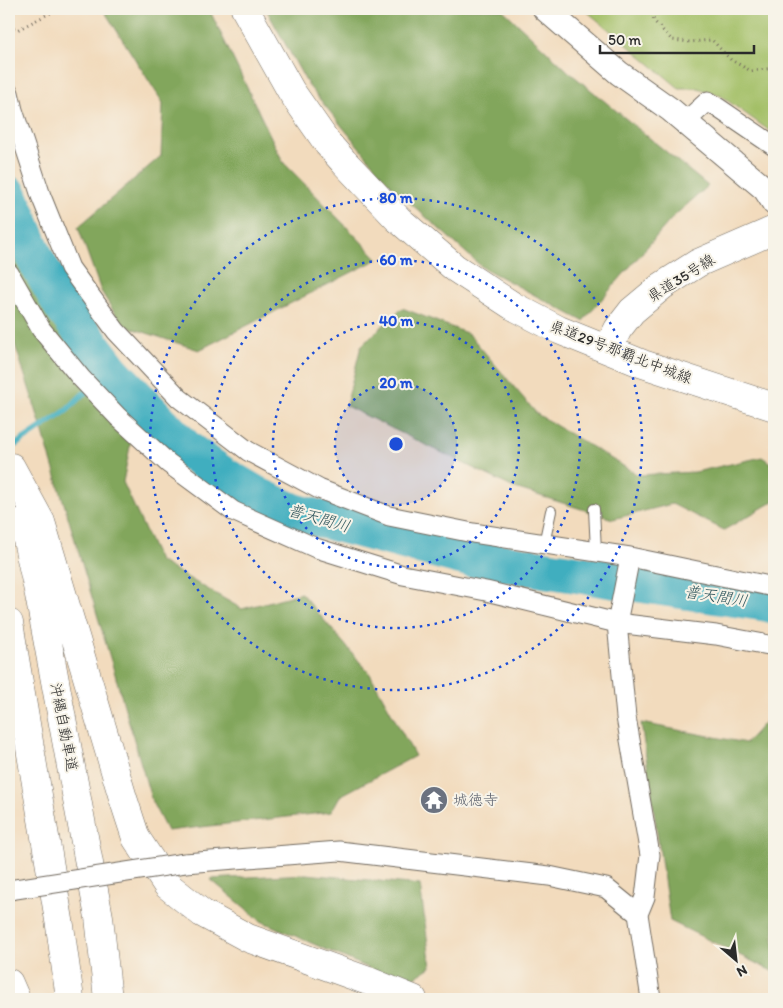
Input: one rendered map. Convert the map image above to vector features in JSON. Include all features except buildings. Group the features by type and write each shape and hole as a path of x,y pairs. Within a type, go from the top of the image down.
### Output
{"main road":[{"name":"県道29号那覇北中城線","path":"245,9 290,91 328,144 398,218 455,268 513,306 559,330 643,364 774,407"},
{"name":"県道35号線","path":"608,349 618,329 632,310 662,286 698,263 774,230"},
{"name":"沖縄自動車道","path":"10,462 41,604 99,917 108,999"},
{"path":"10,462 41,522 136,838 167,884 202,913 248,938 413,999"},
{"path":"9,624 60,926 70,999"},
{"path":"9,983 16,999"}],"street":[{"path":"545,9 619,73 670,110 765,189 774,203"},
{"path":"9,93 41,196 70,268 116,331 179,398 248,451 319,489 389,516 473,533 596,551 774,587"},
{"path":"685,122 708,101 774,146"},
{"path":"9,273 42,329 81,378 118,417 168,463 232,511 316,548 403,575 486,590 617,622 716,635 774,646"},
{"path":"630,558 617,622 626,717 650,855 645,897 638,914 651,999"},
{"path":"9,890 185,863 339,851 549,876 606,888 638,914"}],"lane":[{"path":"594,509 596,551"},
{"path":"544,544 551,511"}],"path":[{"path":"9,27 17,30 58,9"},
{"path":"651,9 654,21 672,40 690,42 712,40 731,60 751,71 774,68"}],"green space":[{"path":"103,9 209,9 283,162 378,259 199,350 122,325 101,291 78,227 161,156 163,103"},
{"path":"266,9 502,9 569,72 708,186 673,217 583,321 482,267 391,186 308,85"},
{"path":"584,9 774,9 774,134 721,96 698,88 679,88"},
{"path":"9,232 48,317 135,421 123,482 159,561 242,609 301,593 370,674 415,756 340,796 331,812 167,831 152,802 37,413 9,326"},
{"path":"402,308 469,334 537,414 638,475 695,472 762,457 774,465 774,501 724,530 672,504 613,519 512,487 346,406 361,346"},
{"path":"774,712 774,972 670,921 641,723 746,743"},
{"path":"306,874 420,885 431,967 405,984 261,921 210,879"}],"waterway":[{"name":"普天間川","path":"9,195 36,260 63,307 111,371 186,449 224,476 258,496 294,512 464,557 774,605"},
{"path":"9,449 66,411 111,371"}],"place":[{"name":"城徳寺","path":"434,800"}]}
